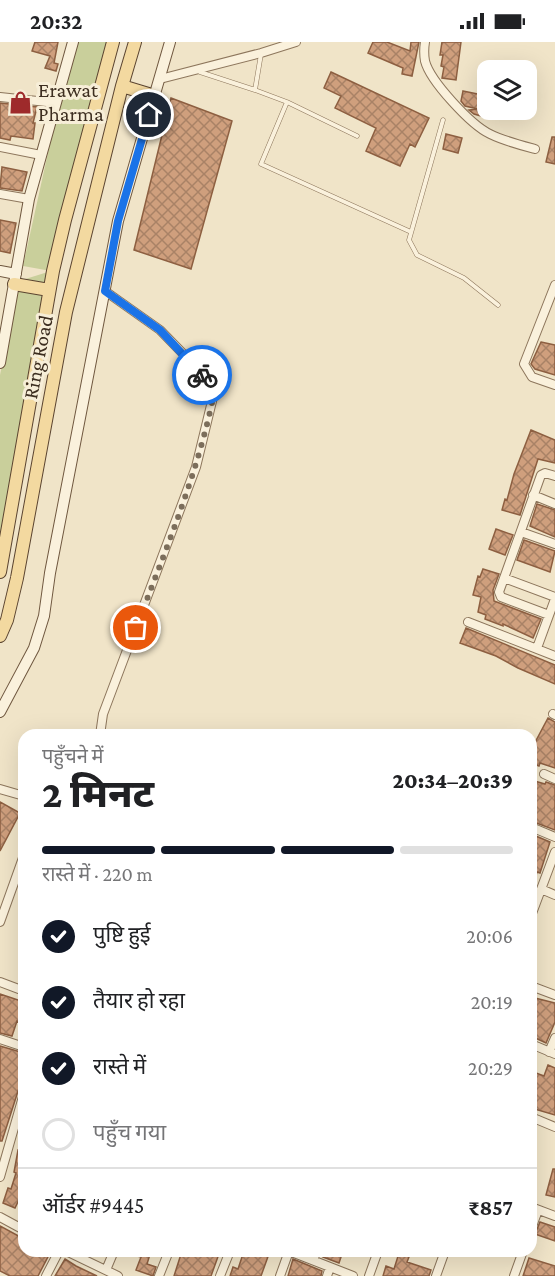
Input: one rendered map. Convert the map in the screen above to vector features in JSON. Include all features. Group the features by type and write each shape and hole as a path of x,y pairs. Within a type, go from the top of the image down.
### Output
{"main road":[{"name":"Ring Road","path":"0,572 64,220 113,42"},
{"name":"Ring Road","path":"0,636 7,620 17,578 66,312 135,42"},
{"path":"122,86 155,96"},
{"path":"15,279 50,290"}],"street":[{"path":"1,357 29,198 73,42"},
{"path":"0,712 34,648 44,616 50,573 118,221 170,42"},
{"path":"159,79 296,42"},
{"path":"425,42 425,60 431,75 454,104 487,133 535,149"},
{"path":"0,97 56,103"},
{"path":"0,147 41,155"},
{"path":"0,194 29,198"},
{"path":"0,271 15,279"},
{"path":"555,285 524,364 528,374 532,377 555,385"},
{"path":"101,729 103,714 196,467 214,393 195,366 160,330 105,291"},
{"path":"549,615 501,597 499,592 541,475 545,473 555,476"},
{"path":"533,495 555,504"},
{"path":"521,532 555,544"},
{"path":"504,578 555,598 537,648"},
{"path":"468,622 555,656"},
{"path":"544,774 555,779"},
{"path":"0,789 18,794"},
{"path":"537,830 555,837"},
{"path":"537,900 555,852"},
{"path":"0,922 18,872"},
{"path":"541,889 555,895"},
{"path":"0,982 18,989"},
{"path":"537,988 555,995"},
{"path":"537,1047 552,1053 555,1038"},
{"path":"0,1039 18,1045"},
{"path":"0,1177 18,1117"},
{"path":"537,1119 555,1126"},
{"path":"537,1210 555,1216"},
{"path":"0,1217 18,1227"},
{"path":"46,1276 56,1257"},
{"path":"79,1257 118,1276"},
{"path":"106,1270 111,1257"},
{"path":"159,1276 167,1257"},
{"path":"220,1276 228,1257"},
{"path":"280,1276 287,1257"},
{"path":"305,1257 329,1272 353,1276"},
{"path":"369,1276 376,1257"},
{"path":"436,1276 443,1257"},
{"path":"514,1276 521,1257"}],"lane":[{"path":"255,90 261,53"},
{"path":"193,70 286,102 357,136"},
{"path":"286,102 261,164 411,232"},
{"path":"443,120 409,240 417,255 464,278 498,305"}],"green space":[{"path":"78,42 115,42 53,271 0,539 0,375 19,281 51,271 23,266 59,103"}],"building":[{"path":"35,42 58,42 54,63 58,64 56,71 45,68 50,56 32,51"},
{"path":"373,42 387,42 410,51 411,42 419,42 412,76 402,74 403,68 368,53"},
{"path":"442,42 461,42 456,80 442,78 443,55 440,55"},
{"path":"331,72 429,118 415,147 410,144 400,166 366,151 376,128 335,108 341,96 324,88"},
{"path":"463,91 477,94 477,109 465,106 461,101"},
{"path":"171,98 232,121 191,269 134,250"},
{"path":"0,103 37,107 33,123 35,123 33,139 11,136 10,140 0,138"},
{"path":"477,109 477,115 474,114 469,110"},
{"path":"446,134 462,138 458,153 443,149"},
{"path":"552,137 555,137 555,164 546,162"},
{"path":"2,167 27,172 22,191 0,188"},
{"path":"0,220 16,223 10,253 0,251"},
{"path":"541,342 555,345 555,375 535,369 531,364"},
{"path":"531,430 555,440 555,463 538,459 520,515 502,510"},
{"path":"537,504 555,510 555,537 530,526"},
{"path":"496,529 513,535 505,555 489,549"},
{"path":"524,540 555,551 550,572 517,560"},
{"path":"483,569 499,574 493,590 494,601 541,619 533,638 503,624 503,626 485,619 486,615 478,612 481,597 473,595 478,576 480,577"},
{"path":"466,628 555,665 555,684 496,656 460,643"},
{"path":"548,718 555,722 555,768 540,763 537,765 537,739"},
{"path":"537,782 555,785 555,830 537,823"},
{"path":"0,802 18,812 18,817 0,851"},
{"path":"537,837 550,842 540,873 537,872"},
{"path":"0,994 18,1000 18,1021 12,1036 0,1033"},
{"path":"537,998 555,1003 555,1022 546,1043 537,1039"},
{"path":"0,1046 18,1051 18,1091 2,1141 0,1141"},
{"path":"548,1065 555,1068 555,1115 537,1110 537,1073 544,1076"},
{"path":"18,1150 18,1202 15,1208 3,1203 8,1188 11,1189 16,1173 14,1172"},
{"path":"553,1169 555,1169 555,1197 546,1195"},
{"path":"540,1222 555,1227 555,1241 537,1235"},
{"path":"0,1226 18,1236 18,1257 48,1257 38,1276 10,1276 0,1271"},
{"path":"141,1257 149,1257 147,1264 156,1267 153,1276 136,1270"},
{"path":"180,1257 218,1257 211,1276 174,1276"},
{"path":"242,1257 268,1257 261,1276 230,1276 233,1267 238,1269"},
{"path":"323,1257 341,1257 339,1263"},
{"path":"398,1257 409,1257 407,1262 431,1270 429,1276 383,1276 386,1266 394,1269"},
{"path":"529,1258 555,1266 555,1276 523,1276"},
{"path":"65,1259 76,1266 97,1276 55,1276"},
{"path":"293,1259 322,1271 321,1276 288,1276"}],"way so far":[{"path":"136,628 196,467 207,425 214,393 202,375"}],"place":[{"name":"Erawat Pharma","path":"20,102"}],"route":[{"path":"149,115 118,221 105,291 160,330 202,375"}]}
